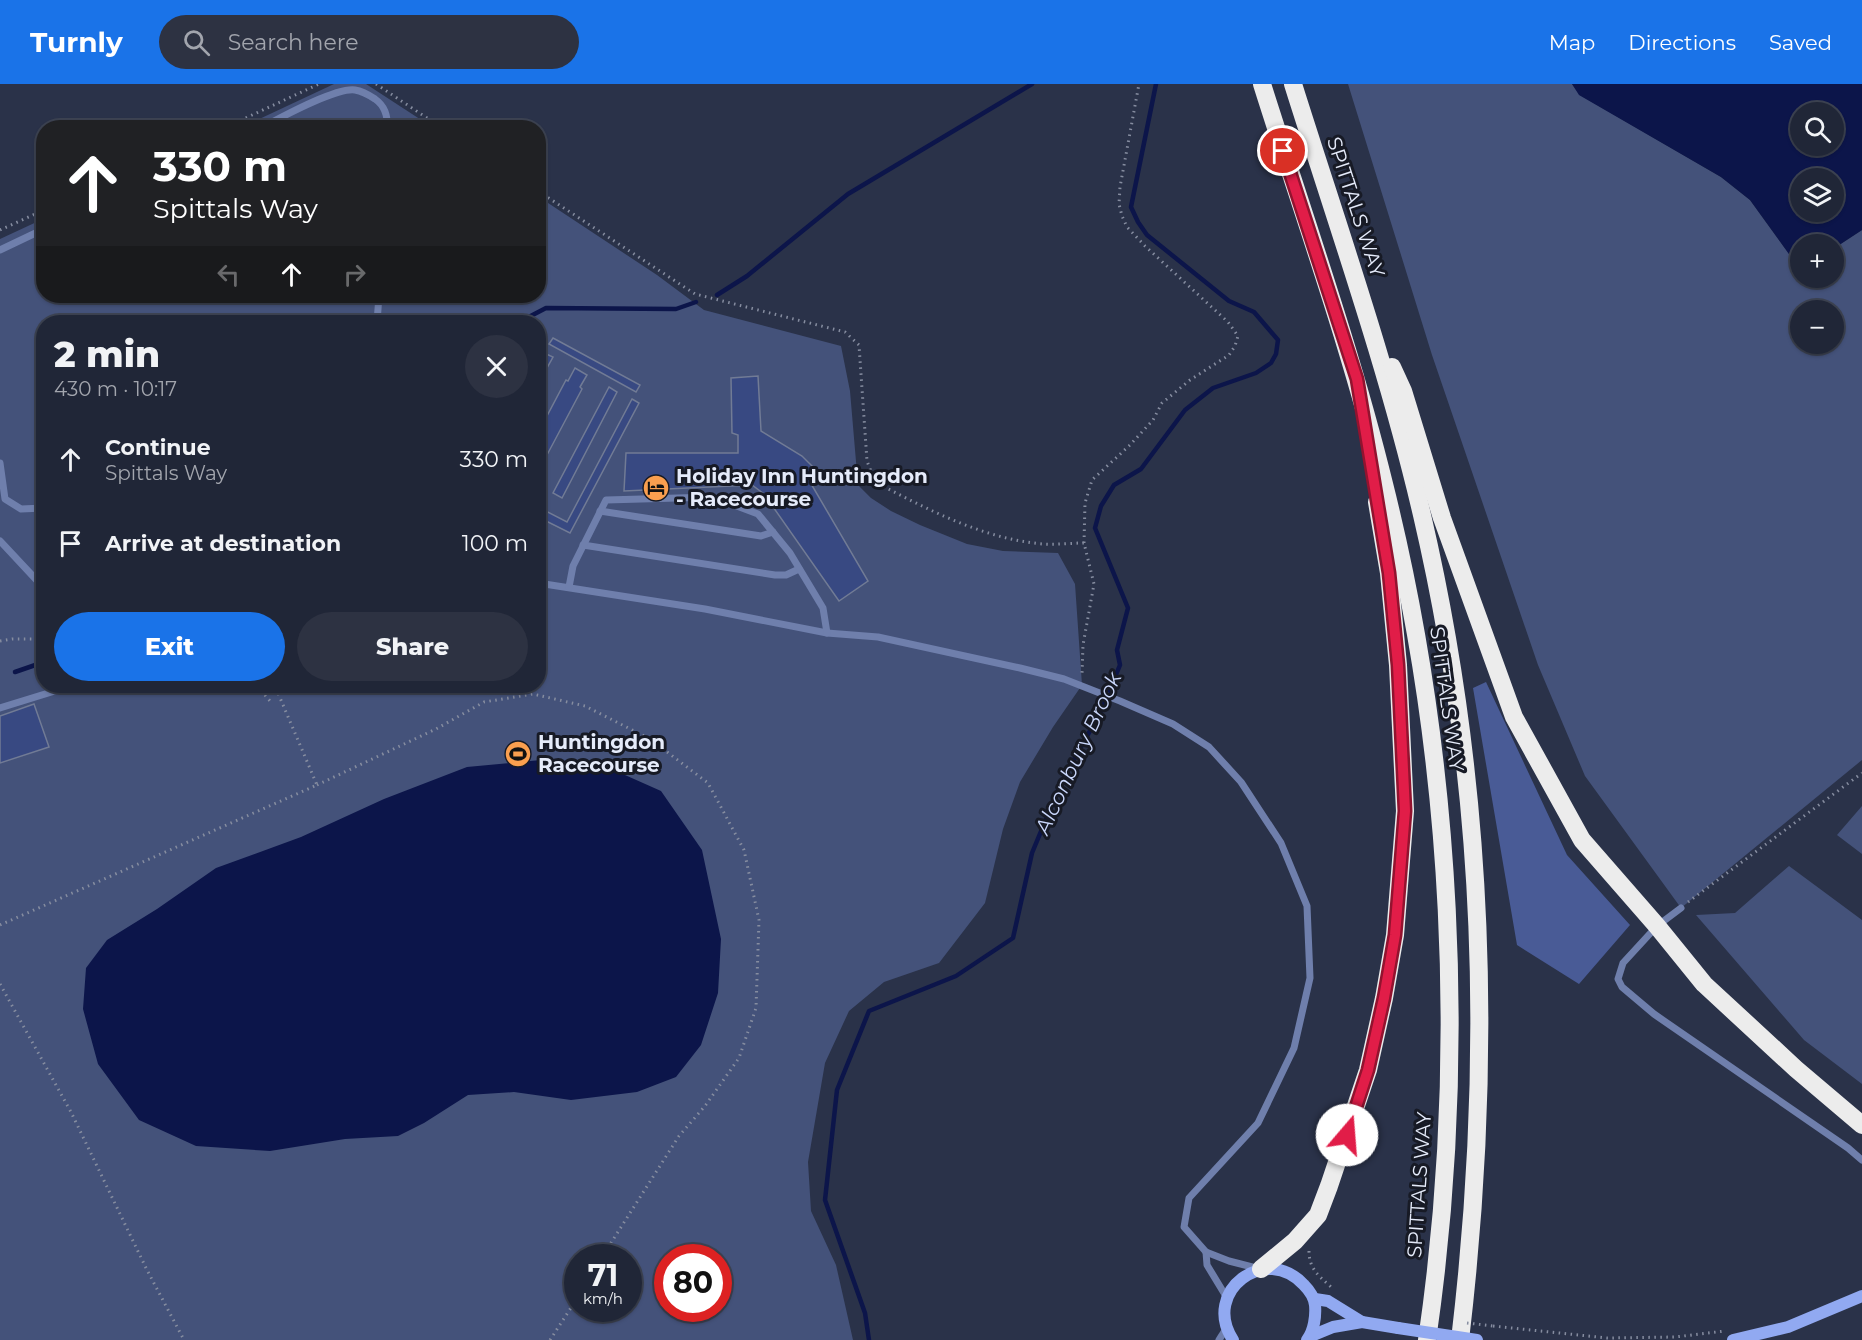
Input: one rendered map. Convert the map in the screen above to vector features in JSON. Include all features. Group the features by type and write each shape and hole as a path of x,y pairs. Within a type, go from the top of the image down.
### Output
{"highway":[{"name":"SPITTALS WAY","path":"1262,84 1357,379 1385,485 1416,639 1430,731 1442,846 1448,985 1443,1194 1427,1340"},
{"name":"SPITTALS WAY","path":"1293,84 1405,445 1427,539 1451,667 1470,817 1479,968 1479,1098 1475,1195 1460,1340"},
{"path":"1361,300 1403,391 1442,519 1514,717 1582,840 1704,984 1796,1069 1862,1125"},
{"path":"1261,1269 1295,1241 1317,1215 1329,1186 1368,1070 1395,935 1405,811 1398,665 1389,573 1357,379"}],"main road":[{"path":"1233,1340 1226,1329 1227,1298 1231,1289 1244,1276 1261,1269 1281,1270 1299,1279 1315,1299 1316,1314 1309,1338"},
{"path":"1731,1335 1788,1327 1862,1296"},
{"path":"1315,1299 1329,1301 1362,1322"},
{"path":"1309,1338 1334,1328 1362,1322 1477,1340"}],"lane":[{"path":"278,120 339,91 354,89 380,103 388,120"},
{"path":"0,250 36,233"},
{"path":"0,463 3,501 21,509 36,508"},
{"path":"569,587 573,566 606,500 713,497 758,514 790,553 823,608 827,633"},
{"path":"600,511 761,537 773,532"},
{"path":"0,541 36,579"},
{"path":"583,545 775,576 786,575 799,569"},
{"path":"546,584 705,609 827,633 878,637 1020,668 1082,685 1173,724 1209,747 1241,782 1281,843 1306,906 1310,978 1294,1048 1258,1123 1189,1197 1184,1227 1206,1252 1229,1261 1261,1269"},
{"path":"0,708 48,693"},
{"path":"1681,908 1657,926 1623,963 1618,979 1622,987 1654,1014 1829,1134 1862,1160"},
{"path":"1206,1252 1207,1265 1227,1298"},
{"path":"1219,1340 1226,1329"}],"path":[{"path":"241,120 319,84"},
{"path":"376,84 430,120"},
{"path":"1082,685 1083,645 1094,584 1084,543 1085,503 1092,480 1130,445 1153,420 1162,404 1190,380 1229,355 1238,336 1228,322 1145,246 1127,227 1122,216 1119,204 1120,187 1139,84"},
{"path":"546,196 695,294 845,332 859,345 867,461 875,482 939,514 987,533 1042,544 1084,543"},
{"path":"0,230 36,214"},
{"path":"0,641 36,639"},
{"path":"263,693 270,701"},
{"path":"278,693 317,785"},
{"path":"0,925 317,785 426,733 484,702 533,694 585,706 650,739 708,783 744,850 759,920 756,1008 739,1058 705,1106 679,1136 610,1244"},
{"path":"1681,908 1862,773"},
{"path":"0,984 71,1112 147,1270 184,1340"},
{"path":"1309,1249 1310,1266 1333,1289"},
{"path":"550,1340 564,1318"},
{"path":"1493,1326 1607,1338 1731,1335"}],"shaded area":[{"path":"334,84 366,84 421,120 257,120"},
{"path":"1348,84 1572,84 1580,95 1721,177 1750,200 1790,254 1790,288 1844,288 1844,242 1862,230 1862,760 1681,908 1585,776 1538,665 1432,355"},
{"path":"1572,84 1862,84 1862,230 1844,242 1844,234 1790,234 1790,254 1750,200 1721,177 1579,95"},
{"name":"Huntingdon Racecourse","path":"546,202 657,275 704,310 841,346 850,391 858,485 871,498 920,525 967,544 1003,551 1058,553 1075,584 1082,685 1053,727 1020,782 1003,829 985,903 939,963 884,982 849,1011 825,1063 808,1162 811,1211 836,1265 853,1340 0,1340 0,239 36,222 36,303 546,303"},
{"path":"1486,682 1567,855 1630,925 1579,984 1517,945 1473,688"},
{"path":"541,760 607,767 661,791 702,850 721,939 718,993 701,1045 676,1077 637,1092 571,1100 514,1092 468,1095 424,1123 398,1136 345,1139 270,1151 196,1146 139,1120 98,1064 83,1009 86,968 107,940 216,868 301,837 384,799 467,767"},
{"path":"1862,806 1862,854 1837,835"},
{"path":"1789,866 1862,920 1862,1084 1804,1040 1696,915 1735,913"}],"building":[{"path":"553,338 640,385 636,392 549,344"},
{"path":"546,354 553,357 546,370"},
{"path":"575,368 587,375 580,387 582,389 546,457 546,418 566,380 568,381"},
{"name":"Holiday Inn Huntingdon - Racecourse","path":"758,376 761,431 802,456 819,473 810,482 868,581 839,601 764,494 752,485 624,491 626,453 738,453 738,435 732,433 731,378"},
{"path":"609,387 617,392 562,498 553,493"},
{"path":"632,399 639,403 570,533 546,521 546,511 567,522"},
{"path":"34,704 49,747 0,763 0,716"}],"waterway":[{"path":"717,295 747,276 848,194 1032,84"},
{"name":"Alconbury Brook","path":"869,1340 865,1313 825,1200 837,1090 869,1011 956,976 1013,938 1032,853 1061,783 1101,711 1120,665 1117,650 1128,608 1095,528 1101,506 1114,485 1141,469 1185,410 1213,388 1256,373 1271,363 1276,354 1278,340 1254,312 1229,301 1147,235 1131,207 1156,84"},
{"path":"533,315 546,308 676,309 696,302"},
{"path":"15,672 36,665"}],"place":[{"name":"Holiday Inn Huntingdon - Racecourse","path":"656,488"},
{"name":"Huntingdon Racecourse","path":"518,754"}],"route":[{"path":"1283,151 1357,379 1389,573 1398,665 1405,811 1395,935 1368,1070 1347,1135"}]}
